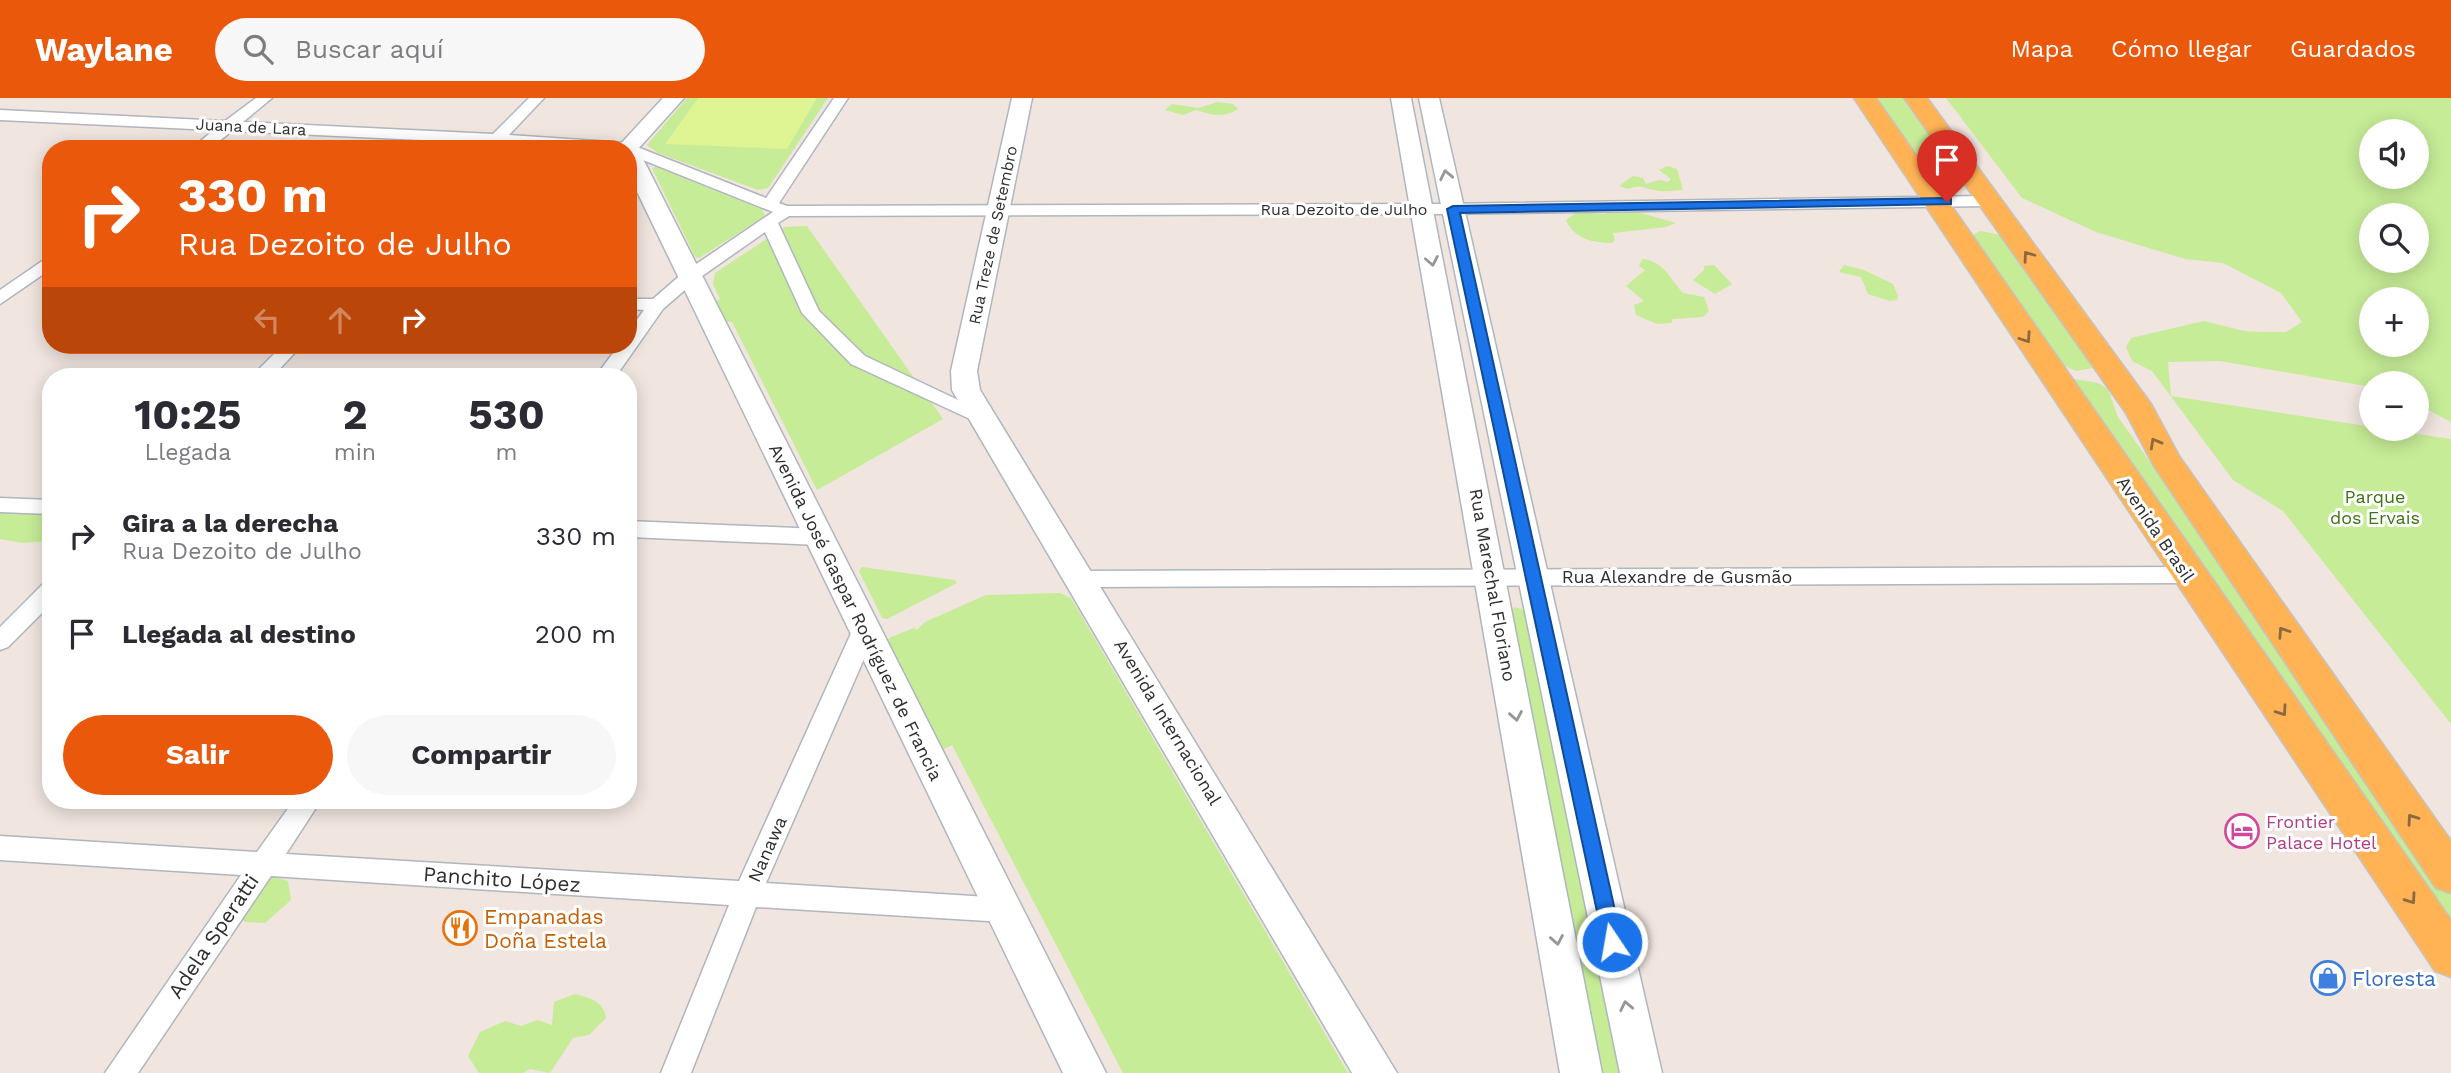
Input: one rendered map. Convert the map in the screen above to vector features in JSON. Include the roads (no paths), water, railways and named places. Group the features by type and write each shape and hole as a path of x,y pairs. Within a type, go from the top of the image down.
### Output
{"main road":[{"path":"635,140 674,98"},
{"name":"Rua Treze de Setembro","path":"964,371 1023,98"},
{"name":"Avenida Brasil","path":"1865,98 2050,373 2451,957"},
{"path":"1914,98 2140,411 2172,470 2451,875"},
{"path":"1404,111 1432,110"},
{"name":"Rua Marechal Floriano","path":"1432,110 1641,1073"},
{"name":"Rua Marechal Floriano","path":"1404,111 1581,1073"},
{"name":"Avenida José Gaspar Rodríguez de Francia","path":"637,170 1085,1073"},
{"name":"Avenida Internacional","path":"964,371 966,390 983,419 1082,579 1376,1073"},
{"path":"2050,373 2113,376"},
{"path":"1468,451 1505,452"}],"street":[{"path":"211,140 265,98"},
{"path":"496,140 537,98"},
{"path":"637,333 657,305 774,212 841,98"},
{"name":"Juana de Lara","path":"0,115 229,126 434,140"},
{"path":"637,153 774,212 811,313 849,352 897,380 983,419"},
{"name":"Rua Dezoito de Julho","path":"774,212 1453,209 1987,201"},
{"path":"0,299 42,267"},
{"path":"0,279 42,282"},
{"path":"637,304 657,305"},
{"path":"270,368 284,354"},
{"path":"0,505 42,507"},
{"path":"637,529 820,537"},
{"name":"Rua Alexandre de Gusmão","path":"1082,579 2188,575"},
{"path":"0,641 42,599"},
{"name":"Nanawa","path":"676,1073 748,893 865,629"},
{"name":"Adela Speratti","path":"120,1073 302,809"},
{"name":"Panchito López","path":"0,848 264,862 1004,910"}],"place":[{"name":"Frontier Palace Hotel","path":"2242,831"},
{"name":"Empanadas Doña Estela","path":"460,928"},
{"name":"Floresta","path":"2328,978"}],"park label":[{"name":"Parque dos Ervais","path":"2375,506"}]}
